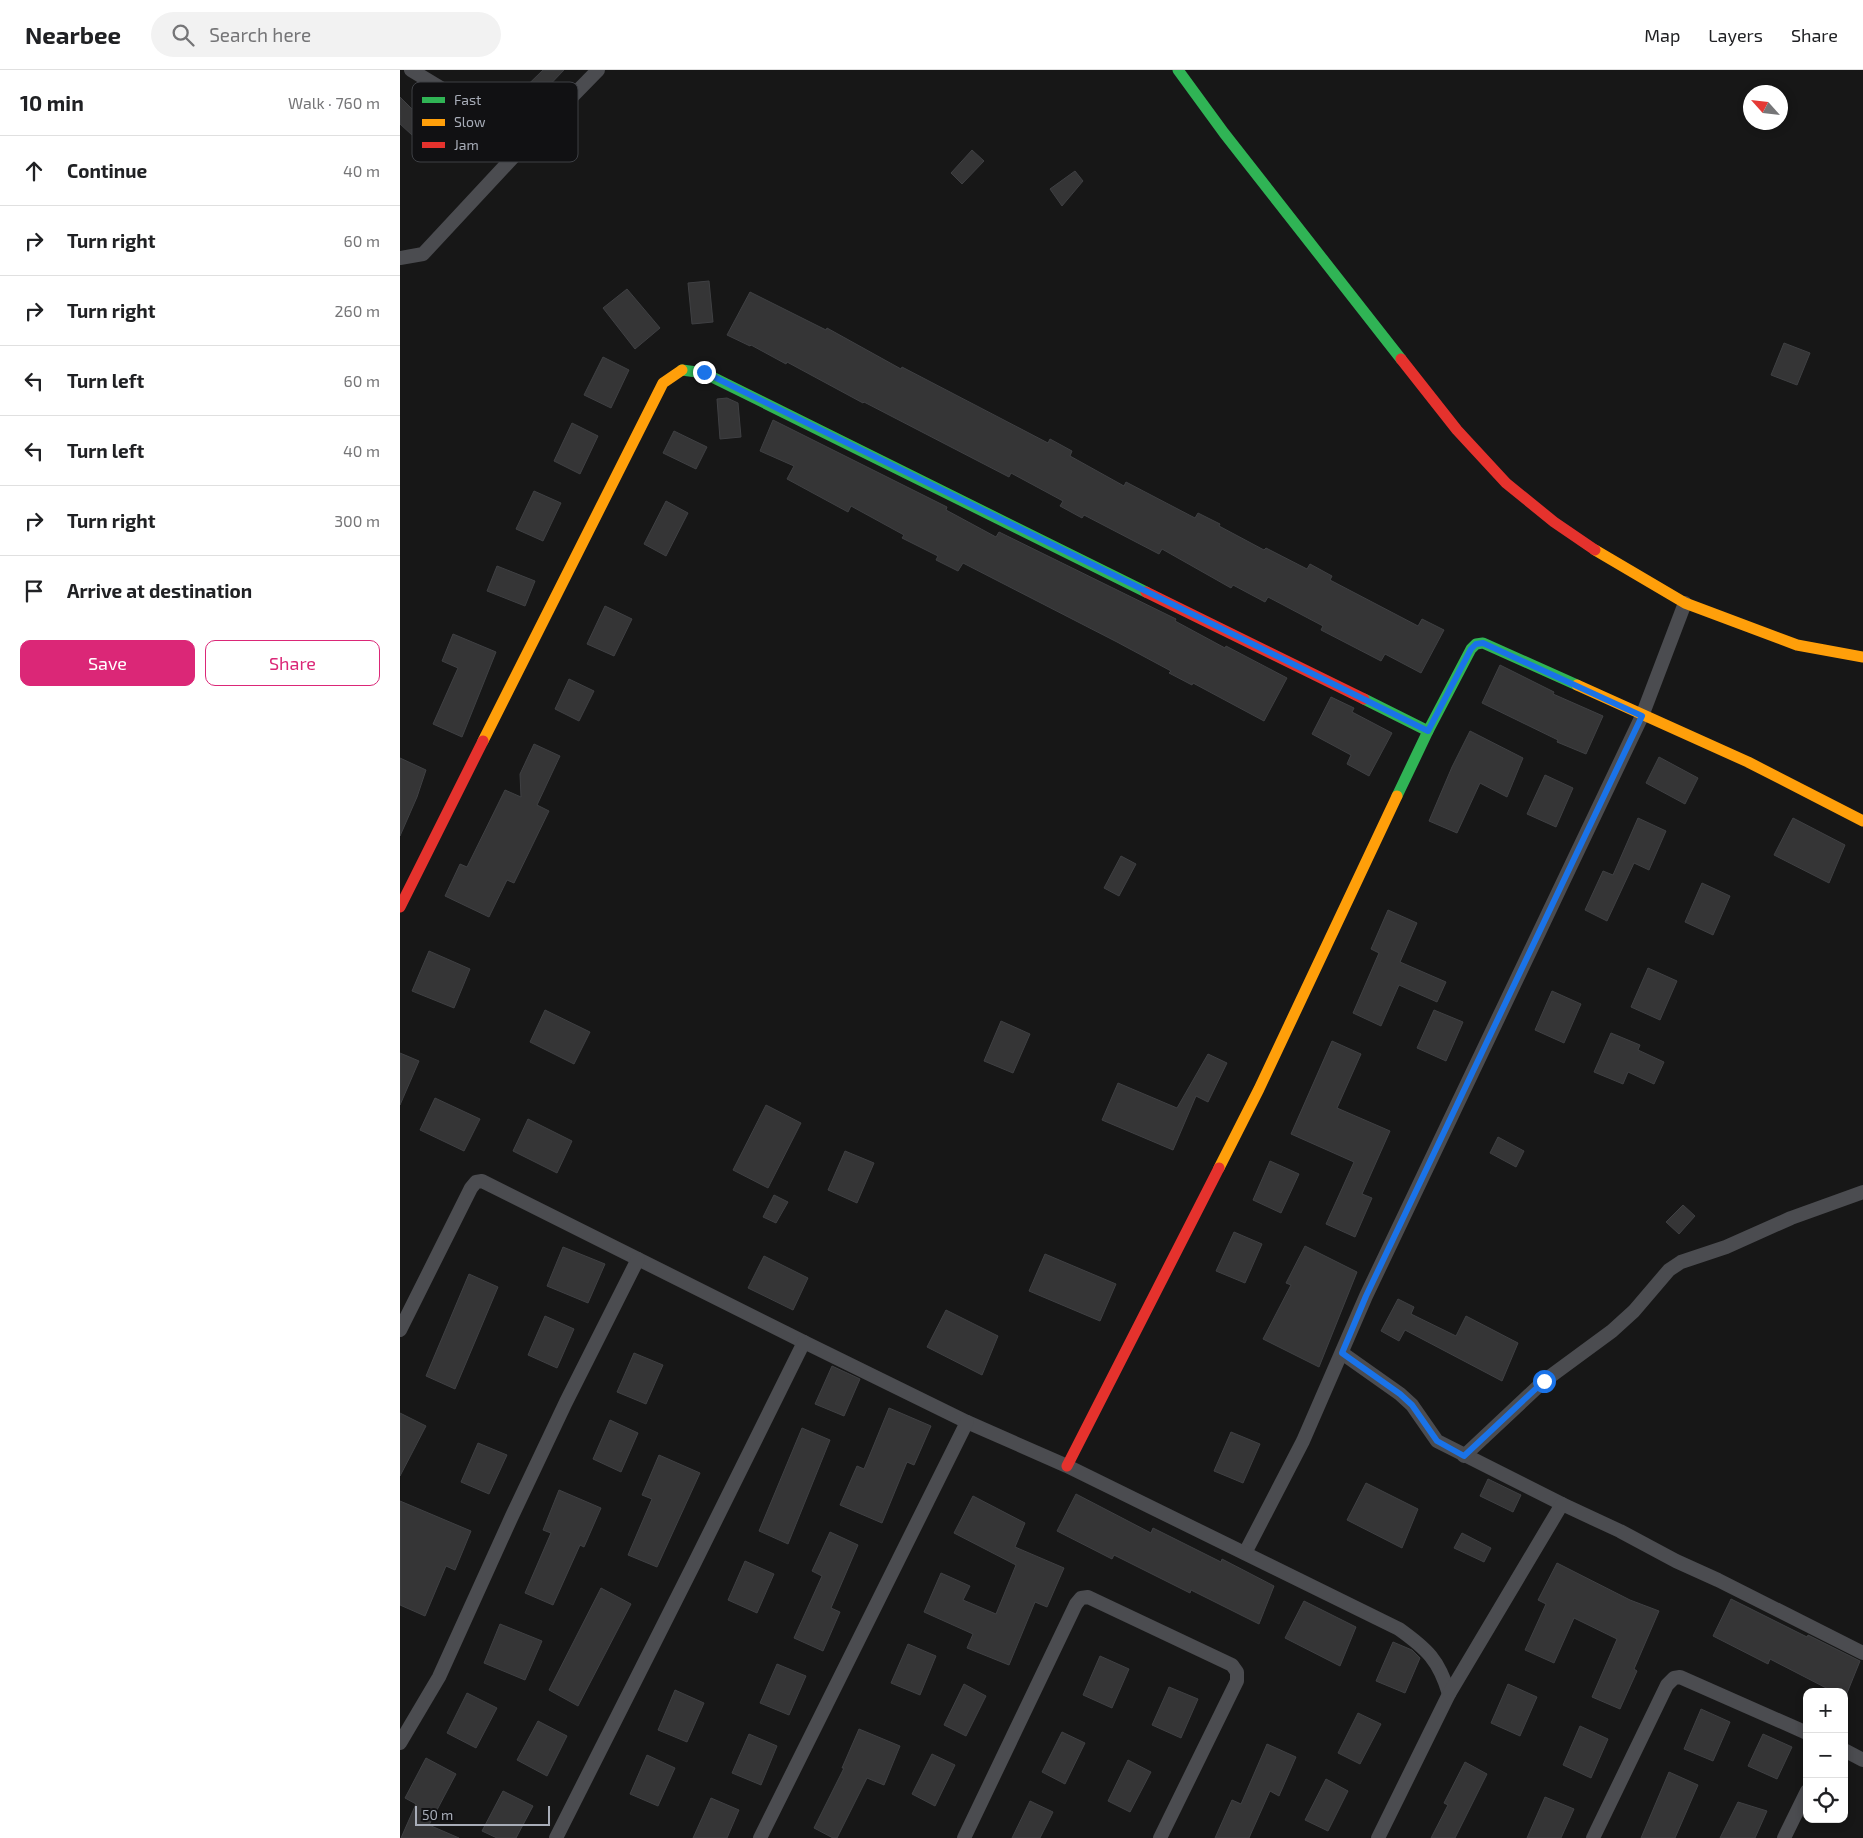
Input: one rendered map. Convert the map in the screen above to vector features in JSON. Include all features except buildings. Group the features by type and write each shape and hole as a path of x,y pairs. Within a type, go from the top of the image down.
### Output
{"street":[{"path":"411,70 431,82"},
{"path":"578,90 598,70"},
{"path":"1178,70 1224,133 1457,430 1506,483 1554,522 1610,560 1686,603 1797,645 1863,657"},
{"path":"400,258 423,254 509,162"},
{"path":"400,906 663,384 681,370 704,372 1428,731"},
{"path":"1245,1553 1303,1441 1366,1296 1642,716 1686,603"},
{"path":"1067,1466 1259,1090 1428,731 1471,649 1476,644 1483,643 1748,762 1863,821"},
{"path":"400,1330 476,1182 482,1181 967,1422 1067,1466 1399,1629 1424,1649 1437,1663 1449,1694"},
{"path":"1464,1456 1544,1381 1612,1331 1634,1311 1669,1270 1681,1262 1726,1247 1791,1218 1863,1192"},
{"path":"400,1742 439,1677 512,1516 638,1259"},
{"path":"556,1838 804,1342"},
{"path":"1342,1353 1400,1394 1412,1405 1437,1441 1863,1653"},
{"path":"760,1838 967,1422"},
{"path":"1378,1838 1449,1694 1562,1504"},
{"path":"964,1838 1076,1604 1081,1598 1088,1597 1232,1665 1237,1672 1237,1681 1160,1838"},
{"path":"1593,1838 1667,1685 1674,1678 1680,1677 1803,1731"},
{"path":"1848,1752 1863,1760"},
{"path":"1784,1838 1803,1800"}],"traffic: fast":[{"path":"1178,70 1224,133 1401,359"},
{"path":"682,370 704,373 1146,592"},
{"path":"1397,796 1428,731 1471,649 1476,644 1483,643 1577,685"},
{"path":"1364,699 1428,731"}],"traffic: slow":[{"path":"483,741 663,383 682,370"},
{"path":"1595,550 1685,603 1797,645 1863,657"},
{"path":"1577,685 1748,762 1863,821"},
{"path":"1219,1168 1259,1089 1397,796"}],"traffic: jam":[{"path":"1401,359 1457,430 1506,483 1554,522 1595,550"},
{"path":"1146,592 1364,699"},
{"path":"400,907 483,741"},
{"path":"1067,1466 1219,1168"}],"route":[{"path":"704,372 1428,731 1471,649 1476,644 1483,643 1642,716 1366,1296 1342,1353 1400,1394 1412,1405 1437,1441 1464,1456 1544,1381"}]}
